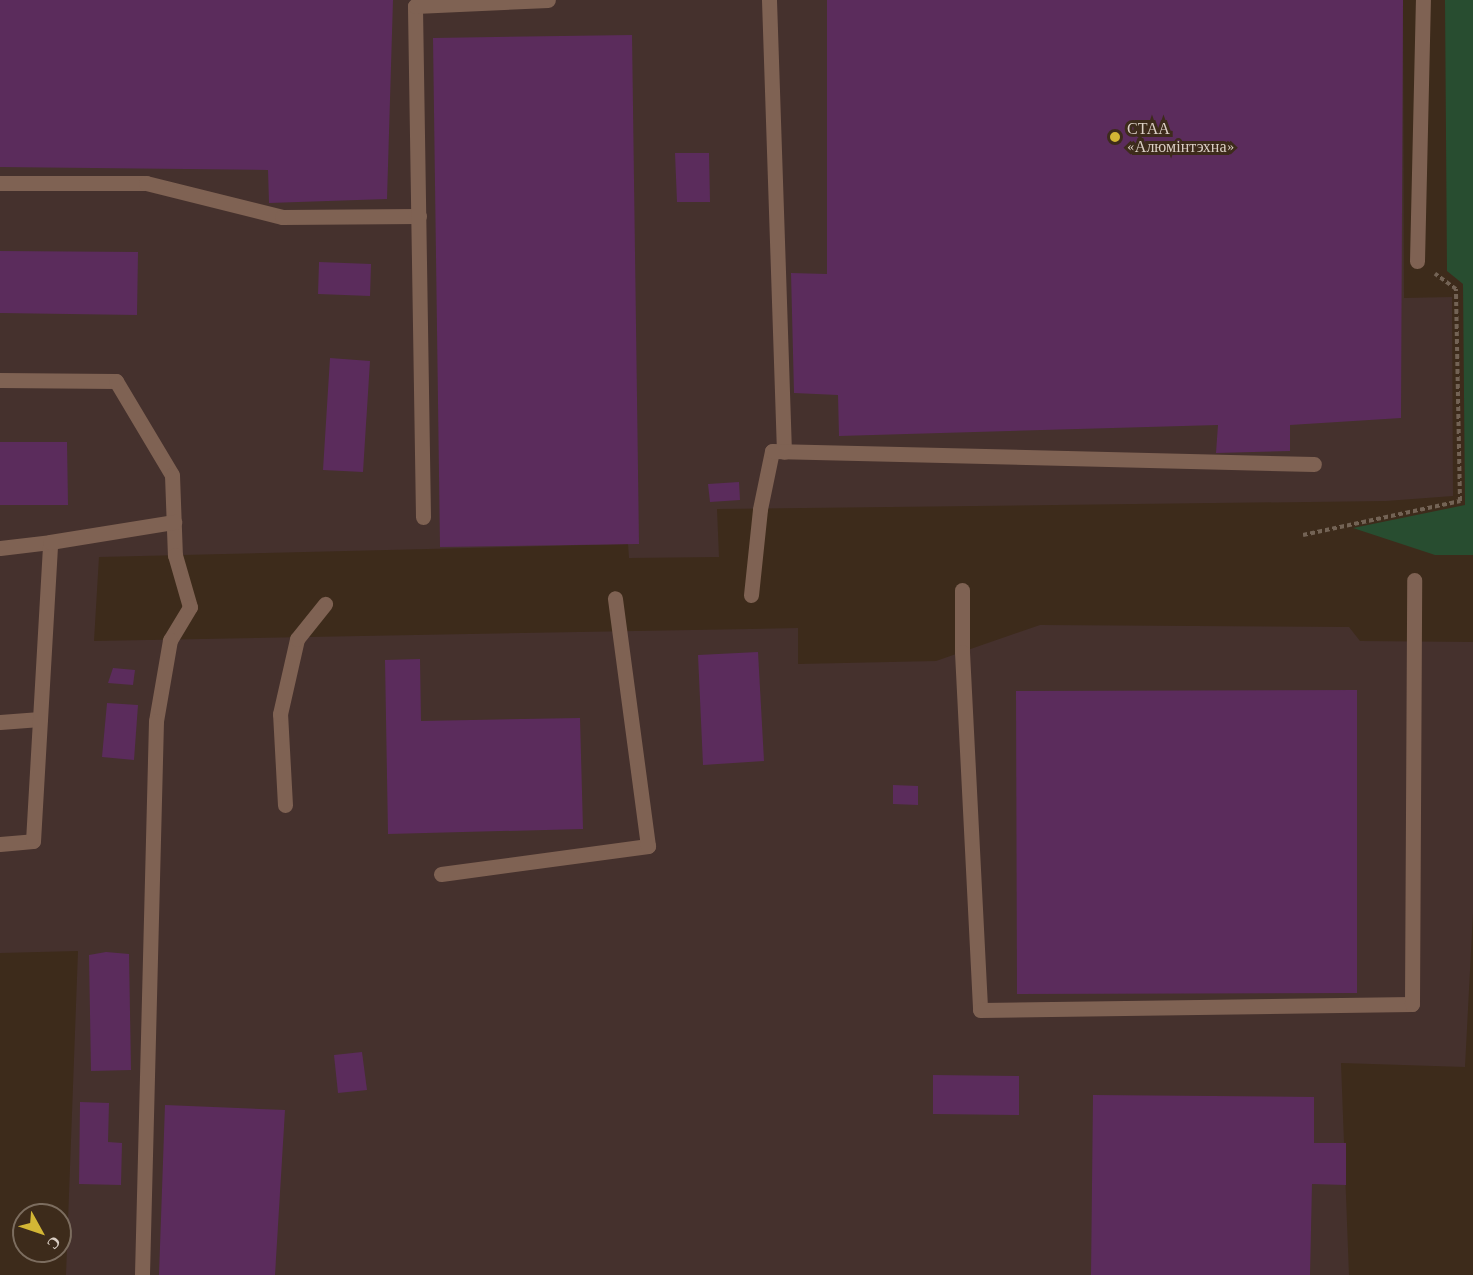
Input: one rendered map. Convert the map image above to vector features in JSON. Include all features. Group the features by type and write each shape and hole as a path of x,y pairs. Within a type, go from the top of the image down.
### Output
{"lane":[{"path":"423,517 415,3 548,0"},
{"path":"769,0 784,452"},
{"path":"1418,261 1423,0"},
{"path":"0,183 146,183 282,217 418,216"},
{"path":"0,380 116,381 172,475 175,555 190,607 170,640 156,721 141,1275"},
{"path":"751,595 760,509 772,451 1314,464"},
{"path":"0,548 174,522"},
{"path":"0,844 33,841 50,542"},
{"path":"962,590 962,652 980,1010 1412,1004 1414,580"},
{"path":"441,874 648,846 615,598"},
{"path":"285,805 280,714 297,639 325,604"},
{"path":"0,722 40,719"}],"path":[{"path":"1303,535 1460,501 1456,289 1418,261"}],"shaded area":[{"path":"0,0 1403,0 1404,298 1452,297 1453,496 1386,501 717,509 719,557 629,558 628,544 99,557 94,641 798,628 798,664 936,661 1040,625 1349,627 1360,641 1473,642 1473,913 1465,1067 1341,1063 1349,1275 66,1275 66,1263 72,1263 72,1203 69,1203 78,951 0,953"}],"green space":[{"path":"1445,0 1473,0 1473,555 1435,555 1353,528 1465,505 1463,284 1447,271"}],"building":[{"path":"0,0 393,0 387,199 269,203 268,170 0,167"},
{"name":"СТАА «Алюмінтэхна»","path":"827,0 1403,0 1401,418 1290,425 1290,451 1216,453 1218,425 839,436 838,395 794,393 791,273 827,274"},
{"path":"632,35 639,544 440,547 433,38"},
{"path":"675,153 709,153 710,202 677,202"},
{"path":"0,251 138,252 137,315 0,313"},
{"path":"319,262 371,264 370,296 318,294"},
{"path":"330,358 370,361 363,472 323,470"},
{"path":"0,442 67,442 68,505 0,505"},
{"path":"739,482 740,500 710,502 708,484"},
{"path":"758,652 764,761 703,765 698,655"},
{"path":"420,659 421,721 580,718 583,829 388,834 385,660"},
{"path":"113,668 135,670 133,685 108,683"},
{"path":"1357,690 1357,993 1017,994 1016,691"},
{"path":"107,703 138,705 134,760 102,757"},
{"path":"893,785 918,786 918,805 893,804"},
{"path":"106,952 129,954 131,1070 91,1071 89,955"},
{"path":"362,1052 367,1090 338,1093 334,1055"},
{"path":"933,1075 1019,1076 1019,1115 933,1114"},
{"path":"1093,1095 1314,1097 1314,1143 1346,1143 1346,1185 1312,1184 1310,1275 1091,1275"},
{"path":"80,1102 109,1103 108,1142 122,1143 121,1185 79,1184"},
{"path":"165,1105 285,1110 275,1275 159,1275"}],"place":[{"name":"СТАА «Алюмінтэхна»","path":"1115,137"}]}
